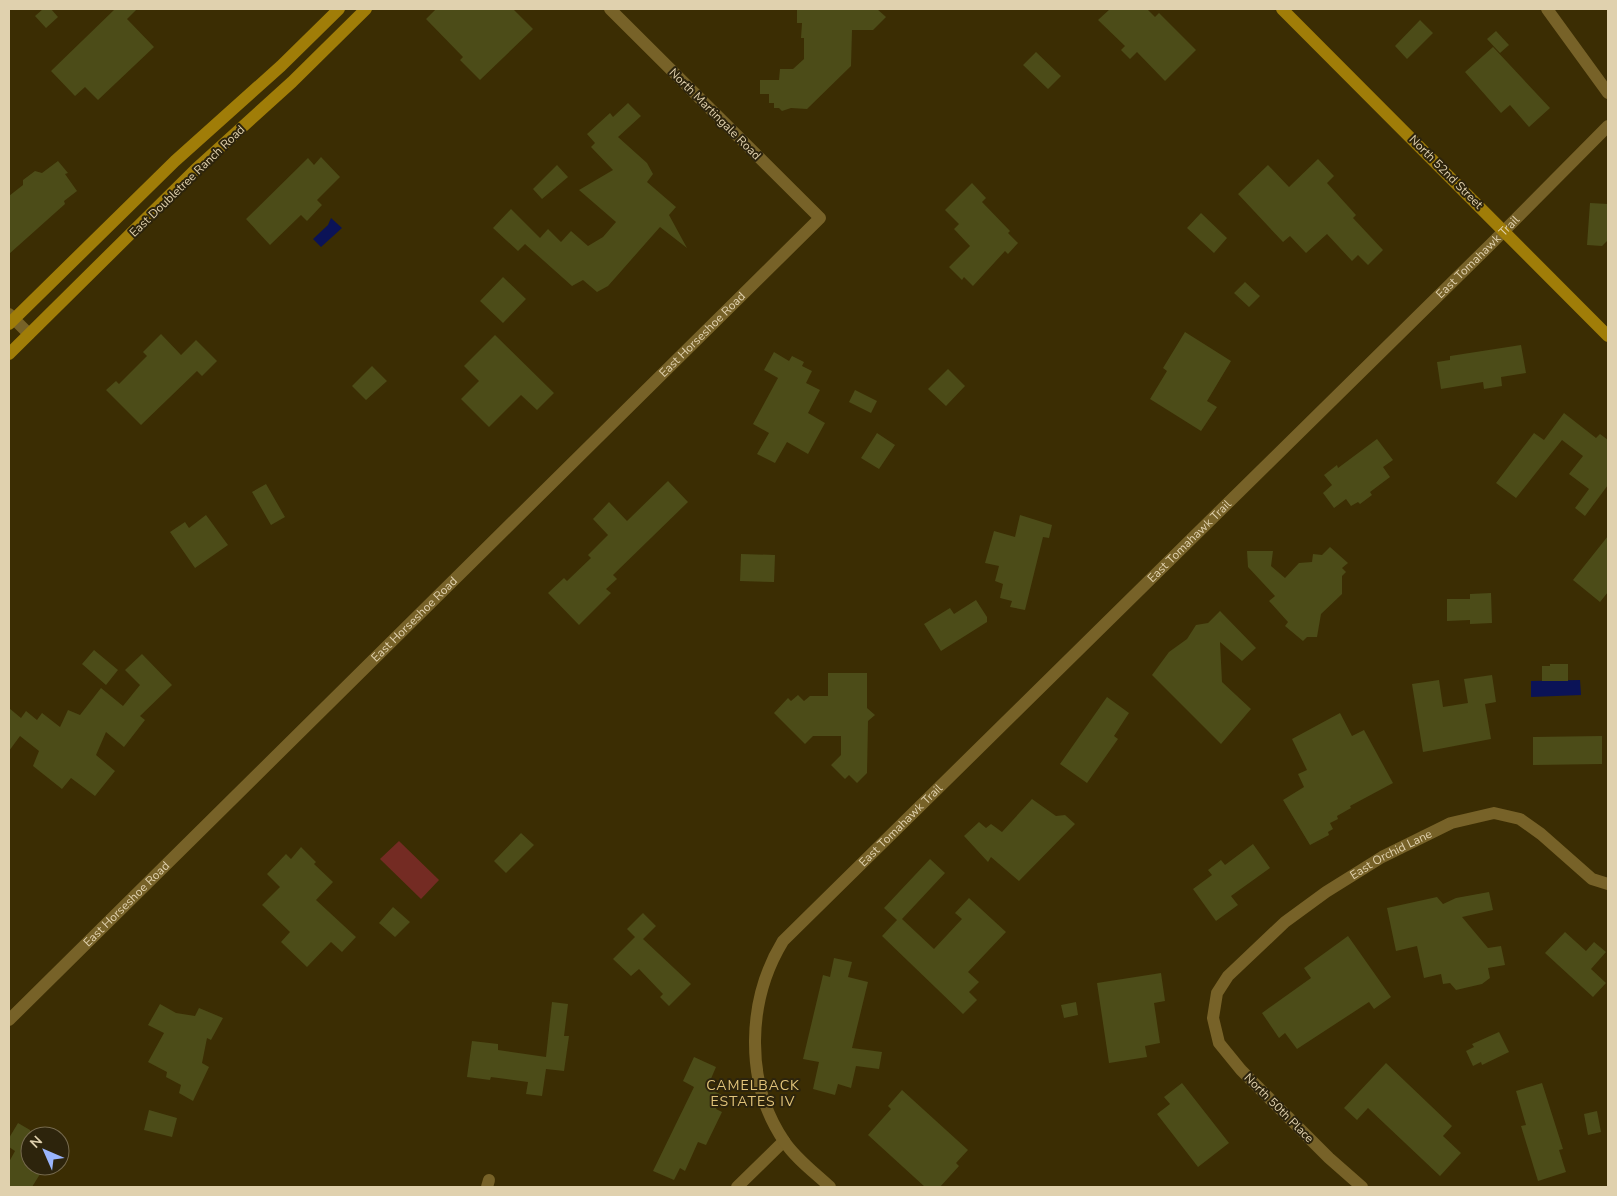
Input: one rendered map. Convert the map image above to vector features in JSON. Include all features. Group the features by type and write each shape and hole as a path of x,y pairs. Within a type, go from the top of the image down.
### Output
{"main road":[{"name":"East Doubletree Ranch Road","path":"10,319 174,161 281,66 339,9"},
{"name":"East Doubletree Ranch Road","path":"9,354 196,169 292,82 366,9"},
{"name":"North 52nd Street","path":"1282,9 1608,336"}],"street":[{"name":"North Martingale Road","path":"610,9 820,218"},
{"path":"1547,9 1608,93"},
{"name":"East Tomahawk Trail","path":"830,1187 784,1141 766,1105 756,1066 754,1031 758,1005 773,958 795,927 1505,231 1608,126"},
{"name":"East Horseshoe Road","path":"9,1020 820,218"},
{"path":"10,319 29,334"},
{"name":"East Orchid Lane","path":"1212,1018 1217,993 1228,976 1285,922 1326,892 1382,857 1451,823 1494,813 1520,819 1541,834 1592,879 1608,884"},
{"name":"North 50th Place","path":"1212,1018 1219,1043 1241,1070 1362,1187"},
{"path":"737,1187 784,1141"}],"shaded area":[{"path":"331,218 342,228 321,247 313,239 328,225"},
{"path":"1580,680 1581,695 1531,697 1531,681"},
{"path":"399,841 439,880 421,899 380,859"}],"building":[{"path":"43,9 51,9 58,17 46,28 35,16"},
{"path":"115,9 137,9 127,19 154,47 98,100 85,87 75,96 51,71"},
{"path":"436,9 513,9 533,29 480,80 460,60 463,57 426,19"},
{"path":"797,9 877,9 886,17 873,30 852,30 851,66 807,109 791,108 782,111 779,108 774,108 774,103 769,103 769,94 760,94 760,80 779,80 780,69 793,69 804,59 804,38 801,38 802,23 797,23"},
{"path":"1110,9 1147,9 1155,17 1159,13 1196,50 1165,81 1137,52 1130,59 1121,50 1125,46 1098,20"},
{"path":"1420,20 1433,33 1407,59 1395,46"},
{"path":"1496,31 1509,45 1500,53 1487,39"},
{"path":"1493,47 1550,108 1529,127 1510,105 1501,113 1465,72"},
{"path":"1036,52 1061,76 1048,89 1023,65"},
{"path":"628,103 641,116 618,137 647,163 653,174 647,182 676,207 669,215 687,248 660,227 608,286 597,292 583,280 572,286 525,244 518,251 493,228 511,209 540,238 548,229 561,242 571,231 588,246 603,237 616,222 579,190 613,170 591,147 595,143 587,134 610,113 613,117"},
{"path":"321,157 340,177 317,200 322,205 307,221 301,215 270,245 246,219 308,158 314,165"},
{"path":"1318,159 1334,176 1327,183 1356,215 1353,218 1383,250 1368,265 1358,255 1352,261 1327,234 1306,253 1290,236 1283,242 1238,194 1268,165 1289,187"},
{"path":"58,161 68,173 65,174 77,191 9,254 9,196 23,185 23,180 35,171 42,173"},
{"path":"557,165 568,177 542,199 533,189"},
{"path":"972,183 986,198 982,202 1010,231 1008,233 1018,243 1008,254 1005,251 973,286 964,277 962,280 949,267 970,246 954,229 959,224 945,210"},
{"path":"1590,203 1608,204 1608,240 1602,246 1587,245"},
{"path":"1201,213 1227,238 1214,253 1187,228"},
{"path":"503,277 526,299 503,323 480,301"},
{"path":"1245,282 1260,296 1249,307 1234,293"},
{"path":"1185,332 1231,361 1207,401 1217,407 1201,431 1150,399 1167,371 1163,368"},
{"path":"161,334 181,355 196,340 217,361 202,376 197,371 141,425 106,390 116,381 119,384 147,356 143,352"},
{"path":"495,335 554,393 537,410 521,395 489,427 461,399 479,381 464,366"},
{"path":"1521,345 1526,373 1501,377 1502,386 1484,389 1483,382 1441,389 1437,362 1450,360 1450,356"},
{"path":"774,352 789,361 792,356 804,362 802,366 812,371 806,383 820,390 808,413 825,423 808,454 787,442 775,463 757,454 769,433 753,424 778,378 764,370"},
{"path":"372,366 387,381 366,400 352,386"},
{"path":"948,369 965,386 946,406 928,389"},
{"path":"855,390 877,401 871,413 849,402"},
{"path":"1564,413 1596,438 1600,434 1608,440 1608,485 1585,516 1575,508 1589,489 1569,474 1583,456 1562,440 1516,498 1496,483 1534,433 1544,440"},
{"path":"877,433 895,445 879,469 861,458"},
{"path":"1377,439 1393,460 1383,467 1390,477 1370,492 1372,495 1360,504 1358,502 1351,506 1346,499 1334,508 1323,493 1332,485 1324,475 1337,465 1338,468"},
{"path":"668,481 688,502 613,575 617,579 606,589 611,593 579,625 548,593 564,578 567,581 591,558 588,555 608,535 593,519 609,502 627,521"},
{"path":"266,484 285,517 271,525 252,492"},
{"path":"206,515 228,545 195,568 170,532 185,522 189,528"},
{"path":"1020,515 1052,525 1049,538 1043,537 1025,610 1010,607 1012,601 1000,598 1003,584 995,581 999,566 985,563 994,531 1015,537"},
{"path":"1608,536 1608,592 1600,602 1573,580"},
{"path":"1330,547 1348,563 1342,568 1346,572 1342,576 1342,594 1321,614 1317,637 1307,637 1303,641 1285,626 1288,622 1269,601 1275,596 1248,567 1247,551 1273,551 1271,566 1285,578 1299,563 1312,562 1313,554 1322,555"},
{"path":"741,554 775,555 774,582 740,581"},
{"path":"1491,593 1492,623 1470,624 1470,620 1447,621 1447,599 1470,599 1470,594"},
{"path":"976,600 987,617 987,622 941,651 924,624 950,608 954,614"},
{"path":"1220,611 1256,648 1242,661 1220,642 1222,682 1251,709 1221,744 1152,675 1169,652 1187,639 1196,625 1208,623"},
{"path":"94,650 118,670 106,685 82,664"},
{"path":"142,654 172,685 140,716 145,720 124,747 106,732 96,755 115,771 95,796 71,778 62,789 33,766 39,751 20,736 9,751 9,708 21,718 26,711 37,720 42,713 60,727 68,710 80,715 101,688 123,706 140,685 125,670"},
{"path":"1550,664 1568,664 1568,681 1542,681 1542,666 1550,666"},
{"path":"828,673 867,673 867,708 875,715 868,721 867,773 857,783 849,775 845,779 831,765 841,755 841,736 813,736 805,744 774,713 788,698 791,701 798,695 804,701 810,696 828,696"},
{"path":"1492,675 1496,702 1485,704 1491,739 1423,752 1412,684 1439,680 1443,707 1468,703 1464,679"},
{"path":"1107,697 1129,713 1114,736 1118,739 1087,783 1060,764"},
{"path":"1340,713 1352,736 1364,730 1393,783 1350,806 1351,808 1337,816 1338,819 1330,823 1333,829 1328,832 1329,835 1310,845 1283,800 1304,787 1298,774 1307,770 1292,739"},
{"path":"1602,736 1602,764 1533,765 1533,737"},
{"path":"1032,799 1056,816 1065,815 1075,824 1019,881 991,857 988,862 964,836 979,822 986,828 991,824 1002,832"},
{"path":"521,833 534,845 506,873 494,861"},
{"path":"1253,844 1270,868 1231,896 1238,905 1216,921 1193,889 1212,875 1208,870 1221,860 1225,865"},
{"path":"301,847 316,862 314,864 333,882 316,900 356,937 342,952 331,942 307,967 281,942 290,932 262,905 280,887 267,874 286,854 291,859"},
{"path":"930,859 945,873 902,919 934,949 962,919 955,913 969,898 1006,932 968,972 979,982 969,992 977,1000 963,1014 882,936 897,920 884,908"},
{"path":"1489,892 1493,910 1462,917 1488,948 1501,946 1505,965 1488,968 1490,978 1482,984 1456,990 1450,983 1443,984 1441,974 1424,978 1417,946 1396,951 1387,908 1437,897 1443,904 1456,898"},
{"path":"393,907 410,922 395,937 379,923"},
{"path":"643,913 656,926 643,939 691,984 669,1006 660,997 663,994 639,969 631,976 613,959 635,937 627,929"},
{"path":"1565,932 1586,951 1594,942 1606,952 1591,969 1606,983 1593,997 1545,953"},
{"path":"1348,936 1391,997 1374,1009 1369,1002 1297,1049 1285,1033 1279,1038 1262,1013 1311,978 1304,968"},
{"path":"834,958 852,962 848,977 868,982 852,1048 882,1052 879,1069 856,1066 851,1088 838,1084 835,1095 813,1089 819,1062 803,1059 823,975 830,977"},
{"path":"1161,973 1165,1001 1154,1003 1160,1043 1145,1046 1147,1057 1109,1063 1097,983"},
{"path":"552,1002 568,1004 564,1036 569,1036 564,1071 546,1069 542,1096 526,1094 528,1082 491,1077 490,1080 467,1077 472,1041 498,1044 498,1050 546,1057"},
{"path":"1076,1002 1078,1015 1064,1018 1061,1005"},
{"path":"160,1004 176,1013 195,1016 199,1008 223,1018 211,1040 207,1038 202,1063 209,1067 193,1101 179,1093 181,1085 166,1077 167,1072 148,1062 164,1033 148,1025"},
{"path":"1499,1032 1509,1052 1482,1065 1481,1062 1473,1066 1466,1051 1474,1047 1472,1044"},
{"path":"694,1057 716,1067 707,1088 722,1095 716,1109 722,1112 706,1145 698,1142 685,1171 680,1168 674,1180 653,1171 694,1087 683,1081"},
{"path":"1386,1063 1452,1126 1443,1136 1461,1153 1440,1176 1368,1108 1357,1120 1344,1108"},
{"path":"1182,1083 1229,1143 1198,1167 1157,1114 1170,1104 1164,1097"},
{"path":"1542,1083 1563,1149 1559,1150 1566,1172 1538,1181 1521,1126 1526,1125 1516,1091"},
{"path":"902,1090 968,1150 956,1163 959,1166 940,1187 925,1187 868,1135 891,1109 888,1106"},
{"path":"149,1110 177,1118 172,1137 144,1130"},
{"path":"1597,1111 1601,1132 1588,1135 1584,1114"},
{"path":"18,1123 23,1126 20,1126 20,1176 39,1176 32,1187 9,1187 9,1162 15,1151 9,1147 9,1138"}],"district":[{"name":"CAMELBACK ESTATES IV","path":"753,1094"}]}
